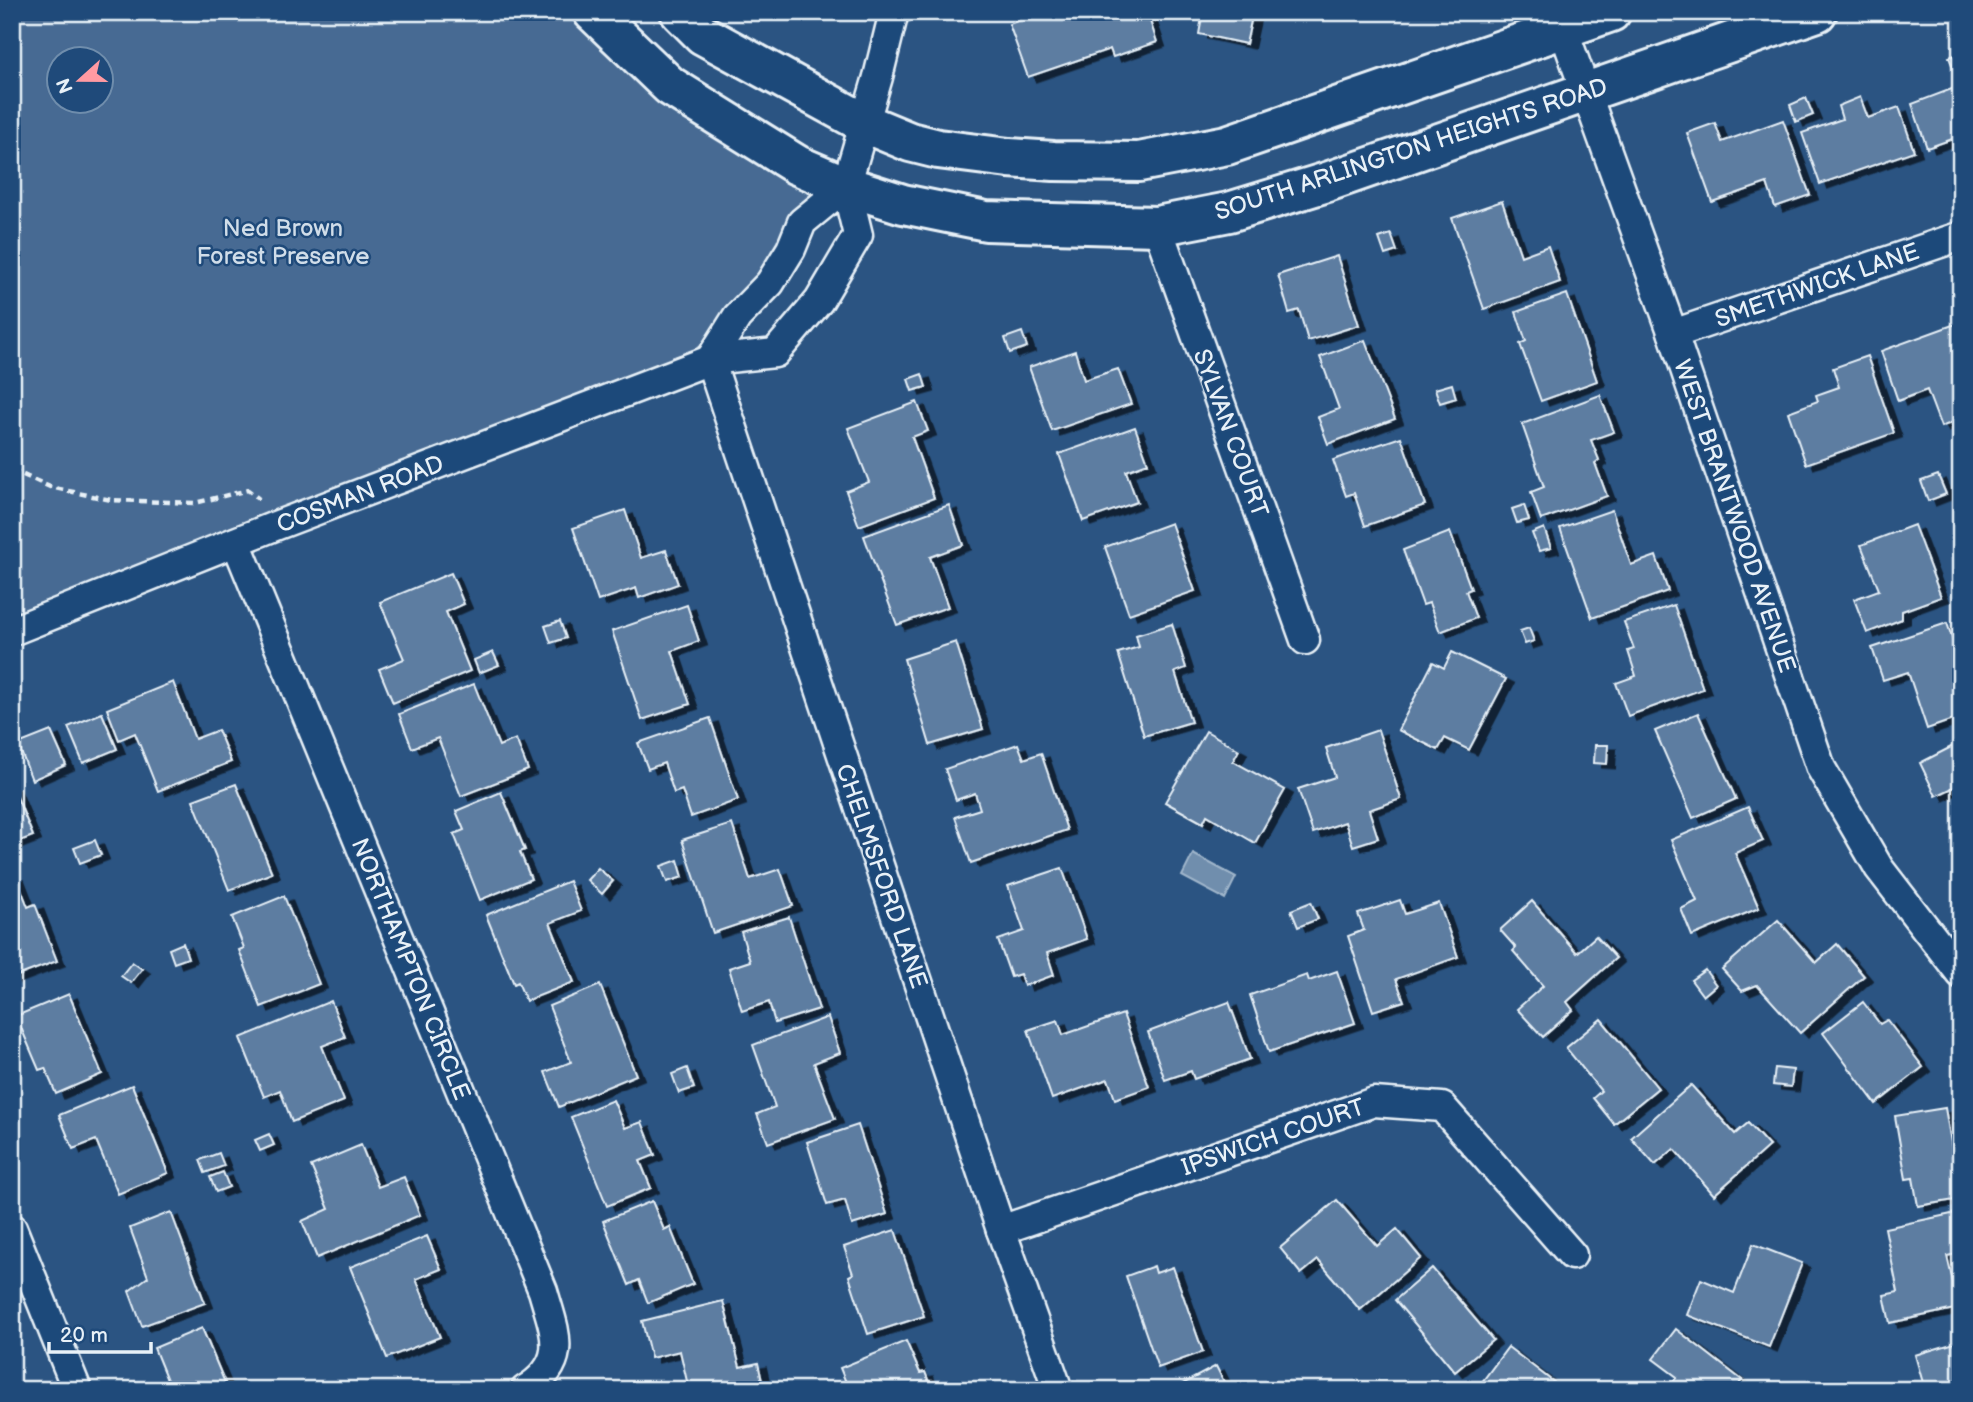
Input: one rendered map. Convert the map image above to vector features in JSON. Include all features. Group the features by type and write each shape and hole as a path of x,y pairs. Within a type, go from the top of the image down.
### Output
{"main road":[{"name":"SOUTH ARLINGTON HEIGHTS ROAD","path":"593,12 670,86 797,165 846,186 903,205 986,221 1157,226 1229,212 1327,182 1817,12"},
{"path":"680,12 703,35 864,122 910,142 938,149 1043,161 1139,162 1227,145 1560,20 1611,12"}],"street":[{"path":"709,360 737,317 770,282 791,249 802,222 846,186 894,12"},
{"name":"WEST BRANTWOOD AVENUE","path":"1560,20 1673,334 1821,768 1879,869 1961,975"},
{"name":"COSMAN ROAD","path":"12,631 275,526 709,360 775,353 819,301 858,236 846,186"},
{"name":"SYLVAN COURT","path":"1157,226 1305,640"},
{"name":"SMETHWICK LANE","path":"1673,334 1961,236"},
{"name":"CHELMSFORD LANE","path":"709,360 1001,1230 1058,1390"},
{"name":"NORTHAMPTON CIRCLE","path":"236,542 543,1292 557,1340 553,1361 538,1381 524,1390"},
{"name":"IPSWICH COURT","path":"1001,1230 1374,1102 1442,1107 1572,1255"},
{"path":"12,1228 77,1390"}],"path":[{"path":"12,470 50,487 111,500 195,503 248,491 264,503 275,526"}],"green space":[{"name":"Ned Brown Forest Preserve","path":"12,12 593,12 846,186 710,360 12,631"}],"shaded area":[{"path":"1193,854 1236,877 1225,899 1182,876"}],"building":[{"path":"1043,12 1147,12 1157,42 1113,57 1110,49 1028,77 1009,24"},
{"path":"1203,12 1253,12 1246,44 1199,34"},
{"path":"1961,53 1961,136 1927,148 1912,104 1960,86 1949,57"},
{"path":"1860,97 1868,118 1899,107 1914,151 1820,184 1802,133 1842,119 1838,106"},
{"path":"1806,98 1813,115 1796,122 1790,105"},
{"path":"1783,120 1810,195 1775,207 1767,183 1712,202 1687,133 1715,123 1722,142"},
{"path":"1502,201 1521,256 1548,246 1560,282 1484,309 1452,218"},
{"path":"1391,234 1397,251 1385,255 1379,238"},
{"path":"1337,256 1359,325 1308,341 1299,310 1289,313 1278,275"},
{"path":"1567,294 1597,381 1541,401 1520,344 1526,341 1516,312"},
{"path":"1961,322 1961,419 1941,427 1927,390 1898,401 1881,351"},
{"path":"1022,332 1027,347 1010,353 1005,338"},
{"path":"1365,340 1395,419 1328,444 1318,417 1339,409 1320,357"},
{"path":"1075,351 1084,380 1118,369 1131,404 1052,431 1029,367"},
{"path":"1867,356 1894,433 1806,464 1788,412 1818,401 1816,395 1839,387 1833,368"},
{"path":"922,374 926,387 912,391 908,379"},
{"path":"1452,384 1456,398 1440,403 1435,389"},
{"path":"1600,395 1614,432 1591,440 1599,460 1595,463 1607,496 1541,520 1531,492 1544,487 1522,424"},
{"path":"917,402 928,431 912,437 934,498 859,526 846,491 869,482 848,428"},
{"path":"1135,427 1148,463 1126,471 1137,502 1083,521 1059,454"},
{"path":"1401,437 1425,505 1365,526 1354,493 1346,496 1333,460"},
{"path":"1938,475 1946,494 1928,501 1921,481"},
{"path":"949,505 963,545 930,557 948,607 897,625 864,536"},
{"path":"1524,505 1529,520 1517,523 1512,509"},
{"path":"625,510 641,558 666,550 678,584 639,598 636,588 598,601 573,528"},
{"path":"1612,510 1631,565 1656,556 1668,591 1592,618 1560,528"},
{"path":"1171,523 1195,591 1129,614 1105,547"},
{"path":"1914,525 1941,597 1902,611 1902,619 1867,633 1854,599 1879,590 1861,545"},
{"path":"1544,528 1551,548 1539,551 1532,533"},
{"path":"1450,532 1471,589 1466,591 1476,618 1440,632 1429,603 1423,605 1403,550"},
{"path":"451,573 464,604 446,612 470,671 393,703 379,669 404,659 380,602"},
{"path":"687,605 699,641 672,651 690,704 642,720 612,631"},
{"path":"1674,605 1703,689 1628,716 1616,683 1636,676 1628,651 1634,649 1624,622"},
{"path":"560,621 566,638 551,643 545,626"},
{"path":"1947,623 1961,664 1961,717 1927,729 1908,672 1883,680 1872,648"},
{"path":"1172,624 1186,668 1175,672 1191,722 1144,736 1118,653 1139,647 1136,635"},
{"path":"1529,628 1534,641 1525,644 1520,631"},
{"path":"956,642 983,729 930,745 904,659"},
{"path":"493,652 499,665 479,673 474,660"},
{"path":"1452,652 1506,679 1469,750 1445,738 1438,750 1398,730 1433,662 1444,668"},
{"path":"173,682 195,739 218,730 231,762 158,791 135,733 119,740 107,709"},
{"path":"474,684 499,746 516,739 528,770 461,796 438,738 412,748 399,714"},
{"path":"102,713 117,749 83,763 68,727"},
{"path":"1698,713 1736,799 1693,818 1655,731"},
{"path":"710,718 738,800 691,817 682,790 674,793 664,763 648,769 638,743"},
{"path":"1378,730 1401,799 1369,810 1378,838 1353,846 1345,822 1313,833 1298,789 1335,777 1326,748"},
{"path":"51,731 66,765 32,780 18,744"},
{"path":"1206,731 1239,750 1233,761 1285,790 1255,843 1207,815 1203,823 1165,802"},
{"path":"1961,742 1961,784 1936,796 1920,763"},
{"path":"1018,744 1024,759 1041,753 1067,830 971,863 955,817 980,809 975,793 956,800 945,769"},
{"path":"1595,745 1608,745 1607,764 1594,763"},
{"path":"236,784 272,873 229,890 193,800"},
{"path":"12,785 33,836 12,844"},
{"path":"501,792 525,850 520,852 531,879 480,900 454,834 464,830 456,811"},
{"path":"1748,807 1763,841 1735,853 1759,908 1692,936 1681,909 1697,901 1671,840"},
{"path":"732,824 750,879 780,869 793,906 713,933 682,840"},
{"path":"95,840 101,855 80,863 74,848"},
{"path":"678,860 683,877 667,882 661,866"},
{"path":"598,868 613,881 602,894 587,880"},
{"path":"1062,868 1087,939 1047,953 1054,975 1024,986 1020,974 1011,977 998,940 1024,931 1008,886"},
{"path":"16,876 28,907 35,904 57,961 12,978 12,878"},
{"path":"569,881 581,911 550,923 574,982 526,1001 518,982 514,984 486,915"},
{"path":"284,896 319,984 261,1007 239,950 244,948 232,917"},
{"path":"1400,900 1405,914 1439,903 1458,957 1396,979 1404,1001 1373,1011 1348,936 1364,930 1358,914"},
{"path":"1532,901 1577,953 1596,936 1616,958 1567,1002 1573,1010 1543,1037 1517,1009 1543,986 1513,951 1516,948 1500,930"},
{"path":"1311,902 1318,919 1298,927 1291,910"},
{"path":"789,917 819,1009 775,1023 769,1002 742,1011 729,968 750,961 741,932"},
{"path":"1778,920 1816,963 1837,944 1864,976 1800,1033 1757,985 1742,991 1722,969"},
{"path":"183,943 188,958 174,963 169,949"},
{"path":"132,962 142,969 131,983 121,976"},
{"path":"1705,970 1716,985 1703,996 1691,980"},
{"path":"1337,971 1355,1023 1269,1052 1250,995 1307,975 1309,981"},
{"path":"600,985 636,1075 559,1107 545,1072 571,1062 549,1006"},
{"path":"69,994 102,1074 56,1094 45,1068 39,1070 16,1016"},
{"path":"331,1001 345,1037 322,1046 344,1101 292,1122 280,1090 264,1097 240,1038"},
{"path":"1229,1002 1250,1059 1194,1079 1191,1071 1165,1080 1148,1032"},
{"path":"1863,1002 1880,1024 1887,1020 1923,1067 1876,1104 1823,1033"},
{"path":"1123,1014 1149,1087 1115,1099 1108,1079 1052,1099 1028,1030 1058,1020 1063,1035"},
{"path":"828,1017 840,1053 814,1063 835,1119 768,1143 757,1114 775,1107 753,1045"},
{"path":"1601,1019 1658,1088 1614,1124 1593,1098 1601,1091 1566,1048"},
{"path":"687,1068 694,1088 679,1093 672,1074"},
{"path":"1775,1068 1793,1070 1791,1087 1773,1085"},
{"path":"132,1085 168,1173 118,1194 96,1140 73,1149 59,1115"},
{"path":"1691,1085 1735,1134 1748,1123 1769,1146 1714,1195 1674,1149 1655,1165 1631,1138"},
{"path":"613,1100 625,1128 642,1122 655,1155 640,1161 651,1188 607,1206 571,1117"},
{"path":"1945,1108 1961,1199 1918,1206 1913,1178 1906,1179 1895,1116"},
{"path":"858,1125 887,1214 852,1225 845,1200 827,1205 807,1142"},
{"path":"269,1134 274,1145 260,1151 255,1140"},
{"path":"361,1145 378,1187 404,1177 420,1215 317,1258 302,1221 329,1209 311,1166"},
{"path":"219,1153 224,1166 205,1173 200,1160"},
{"path":"223,1172 229,1187 216,1192 210,1177"},
{"path":"1337,1200 1377,1246 1397,1229 1421,1258 1360,1310 1318,1260 1301,1274 1280,1248"},
{"path":"652,1201 664,1230 670,1227 693,1284 648,1303 639,1280 629,1285 603,1221"},
{"path":"171,1212 205,1303 142,1326 129,1291 148,1277 130,1228"},
{"path":"1961,1212 1961,1253 1947,1256 1959,1308 1890,1323 1884,1295 1898,1292 1885,1228"},
{"path":"895,1230 924,1316 868,1334 849,1276 853,1274 844,1247"},
{"path":"427,1236 441,1269 416,1279 440,1337 387,1358 350,1267"},
{"path":"1753,1244 1802,1263 1769,1347 1687,1315 1701,1279 1734,1293"},
{"path":"1154,1266 1156,1273 1173,1267 1203,1352 1158,1368 1126,1276"},
{"path":"1432,1268 1493,1340 1455,1372 1395,1300"},
{"path":"723,1301 740,1367 758,1363 764,1390 689,1390 680,1351 651,1358 642,1321"},
{"path":"202,1328 228,1390 171,1390 154,1348"},
{"path":"1676,1329 1742,1380 1735,1390 1667,1390 1677,1377 1653,1359"},
{"path":"906,1341 920,1373 925,1372 932,1390 849,1390 840,1368"},
{"path":"1961,1341 1961,1390 1925,1390 1915,1355"},
{"path":"1508,1347 1564,1390 1476,1390"},
{"path":"1216,1366 1228,1390 1173,1389"},
{"path":"956,1382 959,1390 937,1390"}]}
